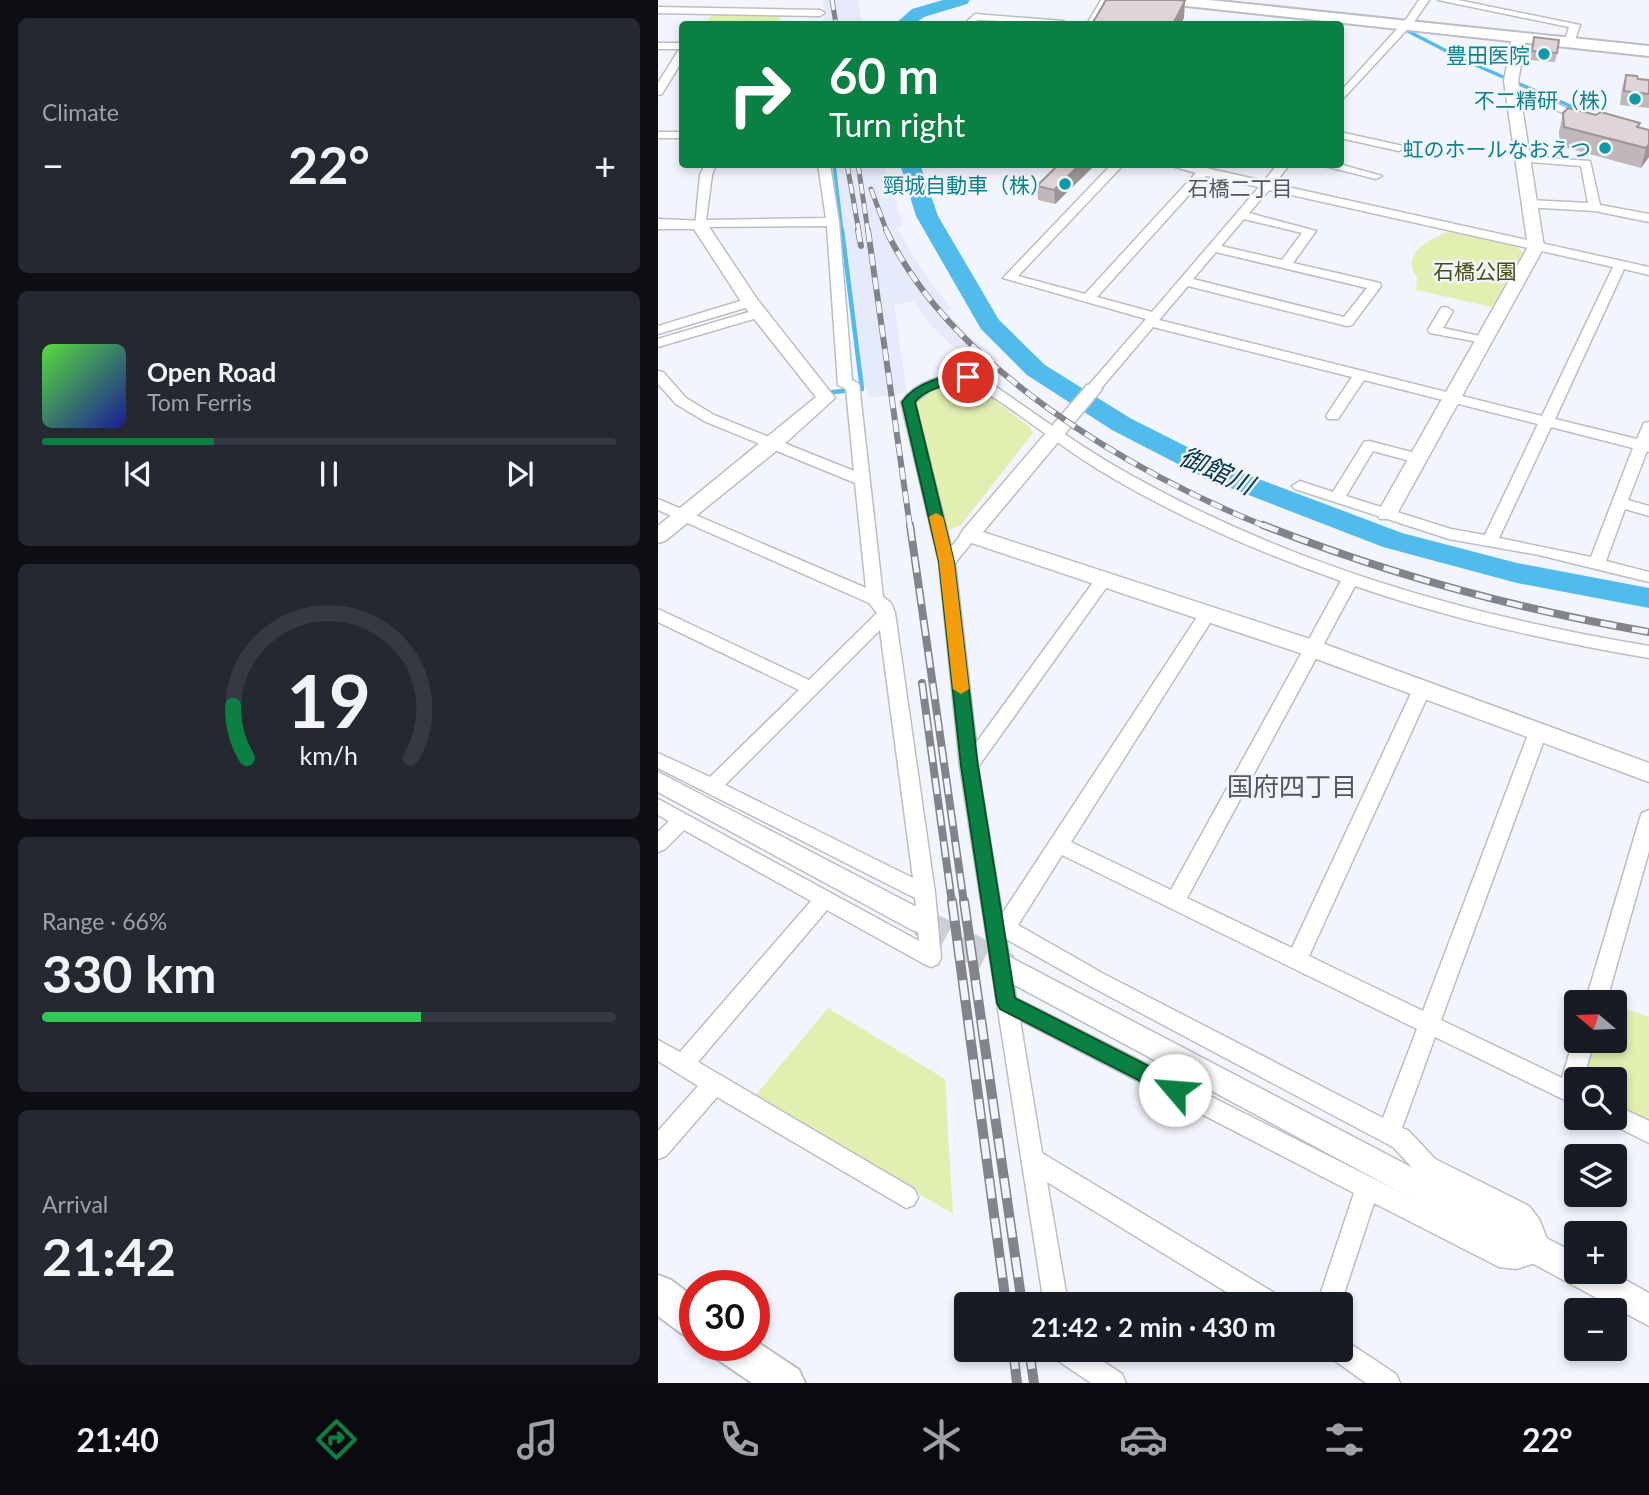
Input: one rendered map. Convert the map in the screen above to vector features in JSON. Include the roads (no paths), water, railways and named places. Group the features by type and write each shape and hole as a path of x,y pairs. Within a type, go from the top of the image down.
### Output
{"main road":[{"path":"1168,0 1649,51"},
{"path":"753,1361 786,1383"}],"street":[{"path":"703,21 717,0"},
{"path":"658,10 789,13 821,19 818,0"},
{"path":"1094,21 1106,0"},
{"path":"1344,94 1411,20 1424,0"},
{"path":"1443,0 1575,25 1569,43"},
{"path":"785,21 789,13"},
{"path":"972,21 975,17 1025,21"},
{"path":"1387,514 1536,247 1512,87 1519,38"},
{"path":"658,46 679,46"},
{"path":"658,92 679,59"},
{"path":"1512,87 1591,122"},
{"path":"658,135 679,135"},
{"path":"1344,136 1399,148"},
{"path":"1522,159 1586,163 1595,207"},
{"path":"709,168 699,224 755,307 826,398"},
{"path":"658,806 931,958 925,894 863,481 852,384 845,385 833,222 825,168"},
{"path":"1115,168 1009,278 1360,375 1645,446"},
{"path":"1187,168 1649,271"},
{"path":"947,562 1282,168"},
{"path":"1340,168 1377,176"},
{"path":"1088,299 1203,172"},
{"path":"1528,204 1595,207 1649,218"},
{"path":"1241,215 1310,231 1284,266"},
{"path":"658,224 833,222"},
{"path":"1185,281 1347,322 1375,286 1213,248"},
{"path":"1490,541 1620,265"},
{"path":"658,330 755,307"},
{"path":"658,343 755,307"},
{"path":"1446,311 1435,330 1484,341"},
{"path":"658,375 670,393 699,414 724,427 774,443 863,481"},
{"path":"1333,416 1360,375"},
{"path":"1054,1292 1006,1003 999,923 970,766 947,562 909,398 920,390 968,377 1138,485 1208,523 1352,578 1492,621 1583,642 1649,652"},
{"path":"658,536 826,398 853,394"},
{"path":"1596,565 1645,446 1649,426"},
{"path":"1337,498 1369,445 1418,458"},
{"path":"1300,486 1448,534 1539,550 1649,576"},
{"path":"1620,503 1649,511"},
{"path":"658,504 881,606"},
{"path":"970,535 1102,581 1311,648 1649,774"},
{"path":"1175,901 1311,648 1352,578"},
{"path":"970,766 1102,581"},
{"path":"713,786 810,688 881,606"},
{"path":"658,615 810,688"},
{"path":"999,923 1059,845 1207,615"},
{"path":"1297,959 1422,690"},
{"path":"1389,1131 1538,732"},
{"path":"658,760 925,894"},
{"path":"658,781 921,922"},
{"path":"1599,990 1649,818"},
{"path":"658,844 682,819"},
{"path":"1059,845 1564,1090"},
{"path":"683,1064 825,898"},
{"path":"999,923 1097,980 1389,1131 1401,1139 1427,1167 1521,1214 1531,1227 1540,1251"},
{"path":"1008,968 1564,1264"},
{"path":"1006,1003 1499,1255 1516,1257 1540,1251"},
{"path":"658,1050 906,1197"},
{"path":"658,1149 714,1084"},
{"path":"1627,1121 1649,1132"},
{"path":"1034,1161 1249,1292"},
{"path":"1333,1292 1367,1189"},
{"path":"1600,1284 1649,1310"},
{"path":"1353,1358 1387,1383"},
{"path":"1082,1362 1113,1383"}],"waterway":[{"name":"御館川","path":"908,21 918,13 961,0"},
{"path":"1400,27 1462,59 1591,115"},
{"path":"834,168 842,232"},
{"name":"御館川","path":"911,168 927,216 989,324 1036,370 1121,424 1217,473 1393,540 1517,573 1649,598"},
{"path":"824,393 862,389 842,230"}],"tunnel":[{"path":"921,922 1008,968"}],"railway":[{"path":"832,0 836,21"},
{"path":"848,168 859,232"},
{"path":"859,168 868,232"},
{"path":"871,189 887,231"},
{"path":"858,230 861,246"},
{"path":"868,230 910,527"},
{"path":"887,231 915,280 953,326 999,370 1104,445 1159,477 1267,527"},
{"path":"910,525 964,903"},
{"path":"1263,525 1357,559 1453,588 1501,601 1649,632"},
{"path":"922,683 952,903"},
{"path":"952,901 1004,1292"},
{"path":"964,901 1020,1292"},
{"path":"1015,1362 1017,1383"},
{"path":"1031,1362 1034,1383"}],"place":[{"name":"豊田医院","path":"1544,54"},
{"name":"不二精研（株）","path":"1635,99"},
{"name":"虹のホールなおえつ","path":"1605,148"},
{"name":"頸城自動車（株）","path":"1065,184"}],"district":[{"name":"石橋二丁目","path":"1240,187"},
{"name":"国府四丁目","path":"1292,786"}],"park label":[{"name":"石橋公園","path":"1475,270"}]}
